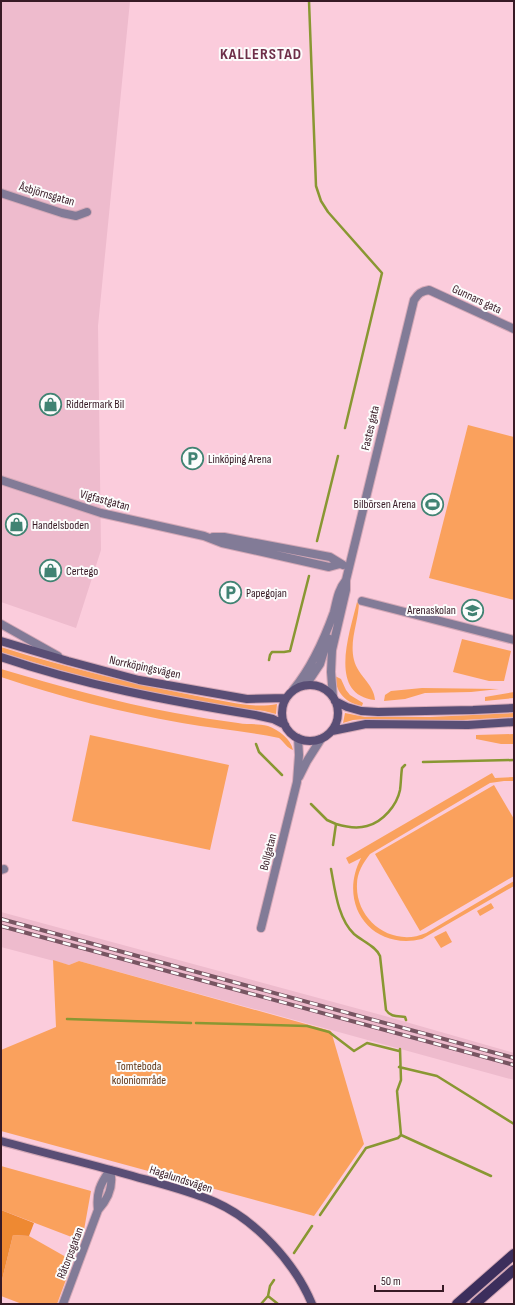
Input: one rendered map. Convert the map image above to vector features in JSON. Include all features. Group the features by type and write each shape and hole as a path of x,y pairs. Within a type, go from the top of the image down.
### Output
{"main road":[{"name":"Norrköpingsvägen","path":"1,641 139,680 247,699 286,698"},
{"path":"1,657 55,674 141,695 255,715 285,725"},
{"path":"334,699 338,716 335,726 332,731 321,739 309,741 298,738 290,732 285,725 282,715 286,698 293,690 306,685 321,687 334,699 347,707 360,711 378,712 514,708"},
{"path":"332,731 366,724 468,725 514,722"},
{"name":"Hagalundsvägen","path":"1,1141 195,1194 216,1203 237,1215 260,1232 278,1251 296,1274 312,1304"},
{"path":"457,1304 514,1254"},
{"path":"475,1304 514,1270"}],"street":[{"name":"Åsbjörnsgatan","path":"1,193 62,213 76,216 87,212"},
{"name":"Gunnars gata","path":"429,290 514,329"},
{"name":"Fastes gata","path":"334,699 332,650 346,590 346,580 349,566 414,300 418,294 429,290"},
{"name":"Vigfastgatan","path":"1,480 101,513 204,536 222,543 329,567 340,564 349,566"},
{"name":"Fastes gata","path":"306,685 320,664 325,651 340,589 346,580"},
{"path":"362,601 514,640"},
{"name":"Fastes gata","path":"293,690 311,666 334,611"},
{"path":"1,624 68,661"},
{"name":"Bollgatan","path":"297,782 299,755 298,738"},
{"name":"Bollgatan","path":"261,928 297,782 306,761 321,739"},
{"name":"Råtorpsgatan","path":"98,1210 99,1187 102,1180 110,1170"},
{"name":"Råtorpsgatan","path":"63,1304 98,1210 110,1193 112,1183 110,1170"}],"shaded area":[{"path":"1,1 130,1 98,326 101,550 76,628 1,602"},
{"path":"1,912 385,1016 514,1053 514,1080 79,961 69,965 1,947"},
{"path":"1,1210 34,1223 29,1236 13,1235 1,1284"}],"green space":[{"path":"468,425 514,437 514,600 429,578"},
{"path":"359,601 358,616 353,638 354,660 359,671 372,689 375,700 360,696 351,687 346,675 345,660 347,645 357,602"},
{"path":"462,639 511,651 504,681 489,681 453,672"},
{"path":"1,647 76,669 177,692 249,705 259,706 277,704 276,714 197,702 65,672 1,652"},
{"path":"1,669 44,682 153,709 214,720 268,726 284,735 290,742 293,750 279,738 159,719 68,697 1,677"},
{"path":"335,676 341,679 350,695 363,703 362,706 356,705 343,696 337,687"},
{"path":"422,688 499,689 471,692 425,693 405,699 384,701 385,695 391,691"},
{"path":"514,692 514,698 485,701 485,697"},
{"path":"345,713 365,717 430,717 514,713 514,717 446,721 365,719 343,723"},
{"path":"514,734 514,744 501,744 476,739 476,735"},
{"path":"90,735 229,765 210,850 72,821"},
{"path":"492,773 495,778 514,777 514,781 490,783 370,854 359,872 357,884 358,897 362,909 378,928 389,934 401,937 413,937 426,933 514,881 514,886 422,939 404,941 388,938 374,931 363,920 356,907 353,892 355,875 361,858 349,864 346,858"},
{"path":"494,785 514,819 514,876 420,931 375,854"},
{"path":"491,903 494,908 480,916 477,911"},
{"path":"446,931 452,942 441,948 434,937"},
{"name":"Tomteboda koloniområde","path":"53,960 69,965 79,961 331,1031 364,1144 314,1216 1,1131 1,1050 56,1027"},
{"path":"1,1166 91,1191 82,1241 1,1210"},
{"path":"13,1235 29,1236 73,1261 57,1304 22,1304 1,1296 1,1284"}],"waterway":[{"path":"309,1 316,186 321,201 328,212 382,273 345,428"},
{"path":"317,541 338,456"},
{"path":"269,660 272,652 290,651 309,576"},
{"path":"256,744 259,752 282,775"},
{"path":"423,762 514,760"},
{"path":"336,824 352,827 363,827 373,824 384,817 396,801 400,790 402,768 405,765"},
{"path":"311,804 327,820 336,824 333,845"},
{"path":"331,869 338,904 344,920 354,934 372,946 380,956 386,1010 392,1015 405,1017 406,1020"},
{"path":"67,1019 191,1023"},
{"path":"196,1023 307,1026 329,1032 354,1051 367,1043 399,1051"},
{"path":"320,1215 366,1148 398,1138 401,1135 397,1091 401,1080 400,1049"},
{"path":"399,1067 437,1076 514,1124"},
{"path":"401,1135 491,1176"},
{"path":"294,1253 312,1226"},
{"path":"261,1304 268,1296 270,1286 274,1280"},
{"path":"268,1296 278,1304"}],"railway":[{"path":"1,919 514,1058"},
{"path":"1,926 514,1065"}],"place":[{"name":"Riddermark Bil","path":"50,404"},
{"name":"Linköping Arena","path":"193,459"},
{"name":"Bilbörsen Arena","path":"432,504"},
{"name":"Handelsboden","path":"17,525"},
{"name":"Certego","path":"50,571"},
{"name":"Papegojan","path":"230,593"},
{"name":"Arenaskolan","path":"472,610"}],"district":[{"name":"KALLERSTAD","path":"261,53"}]}
